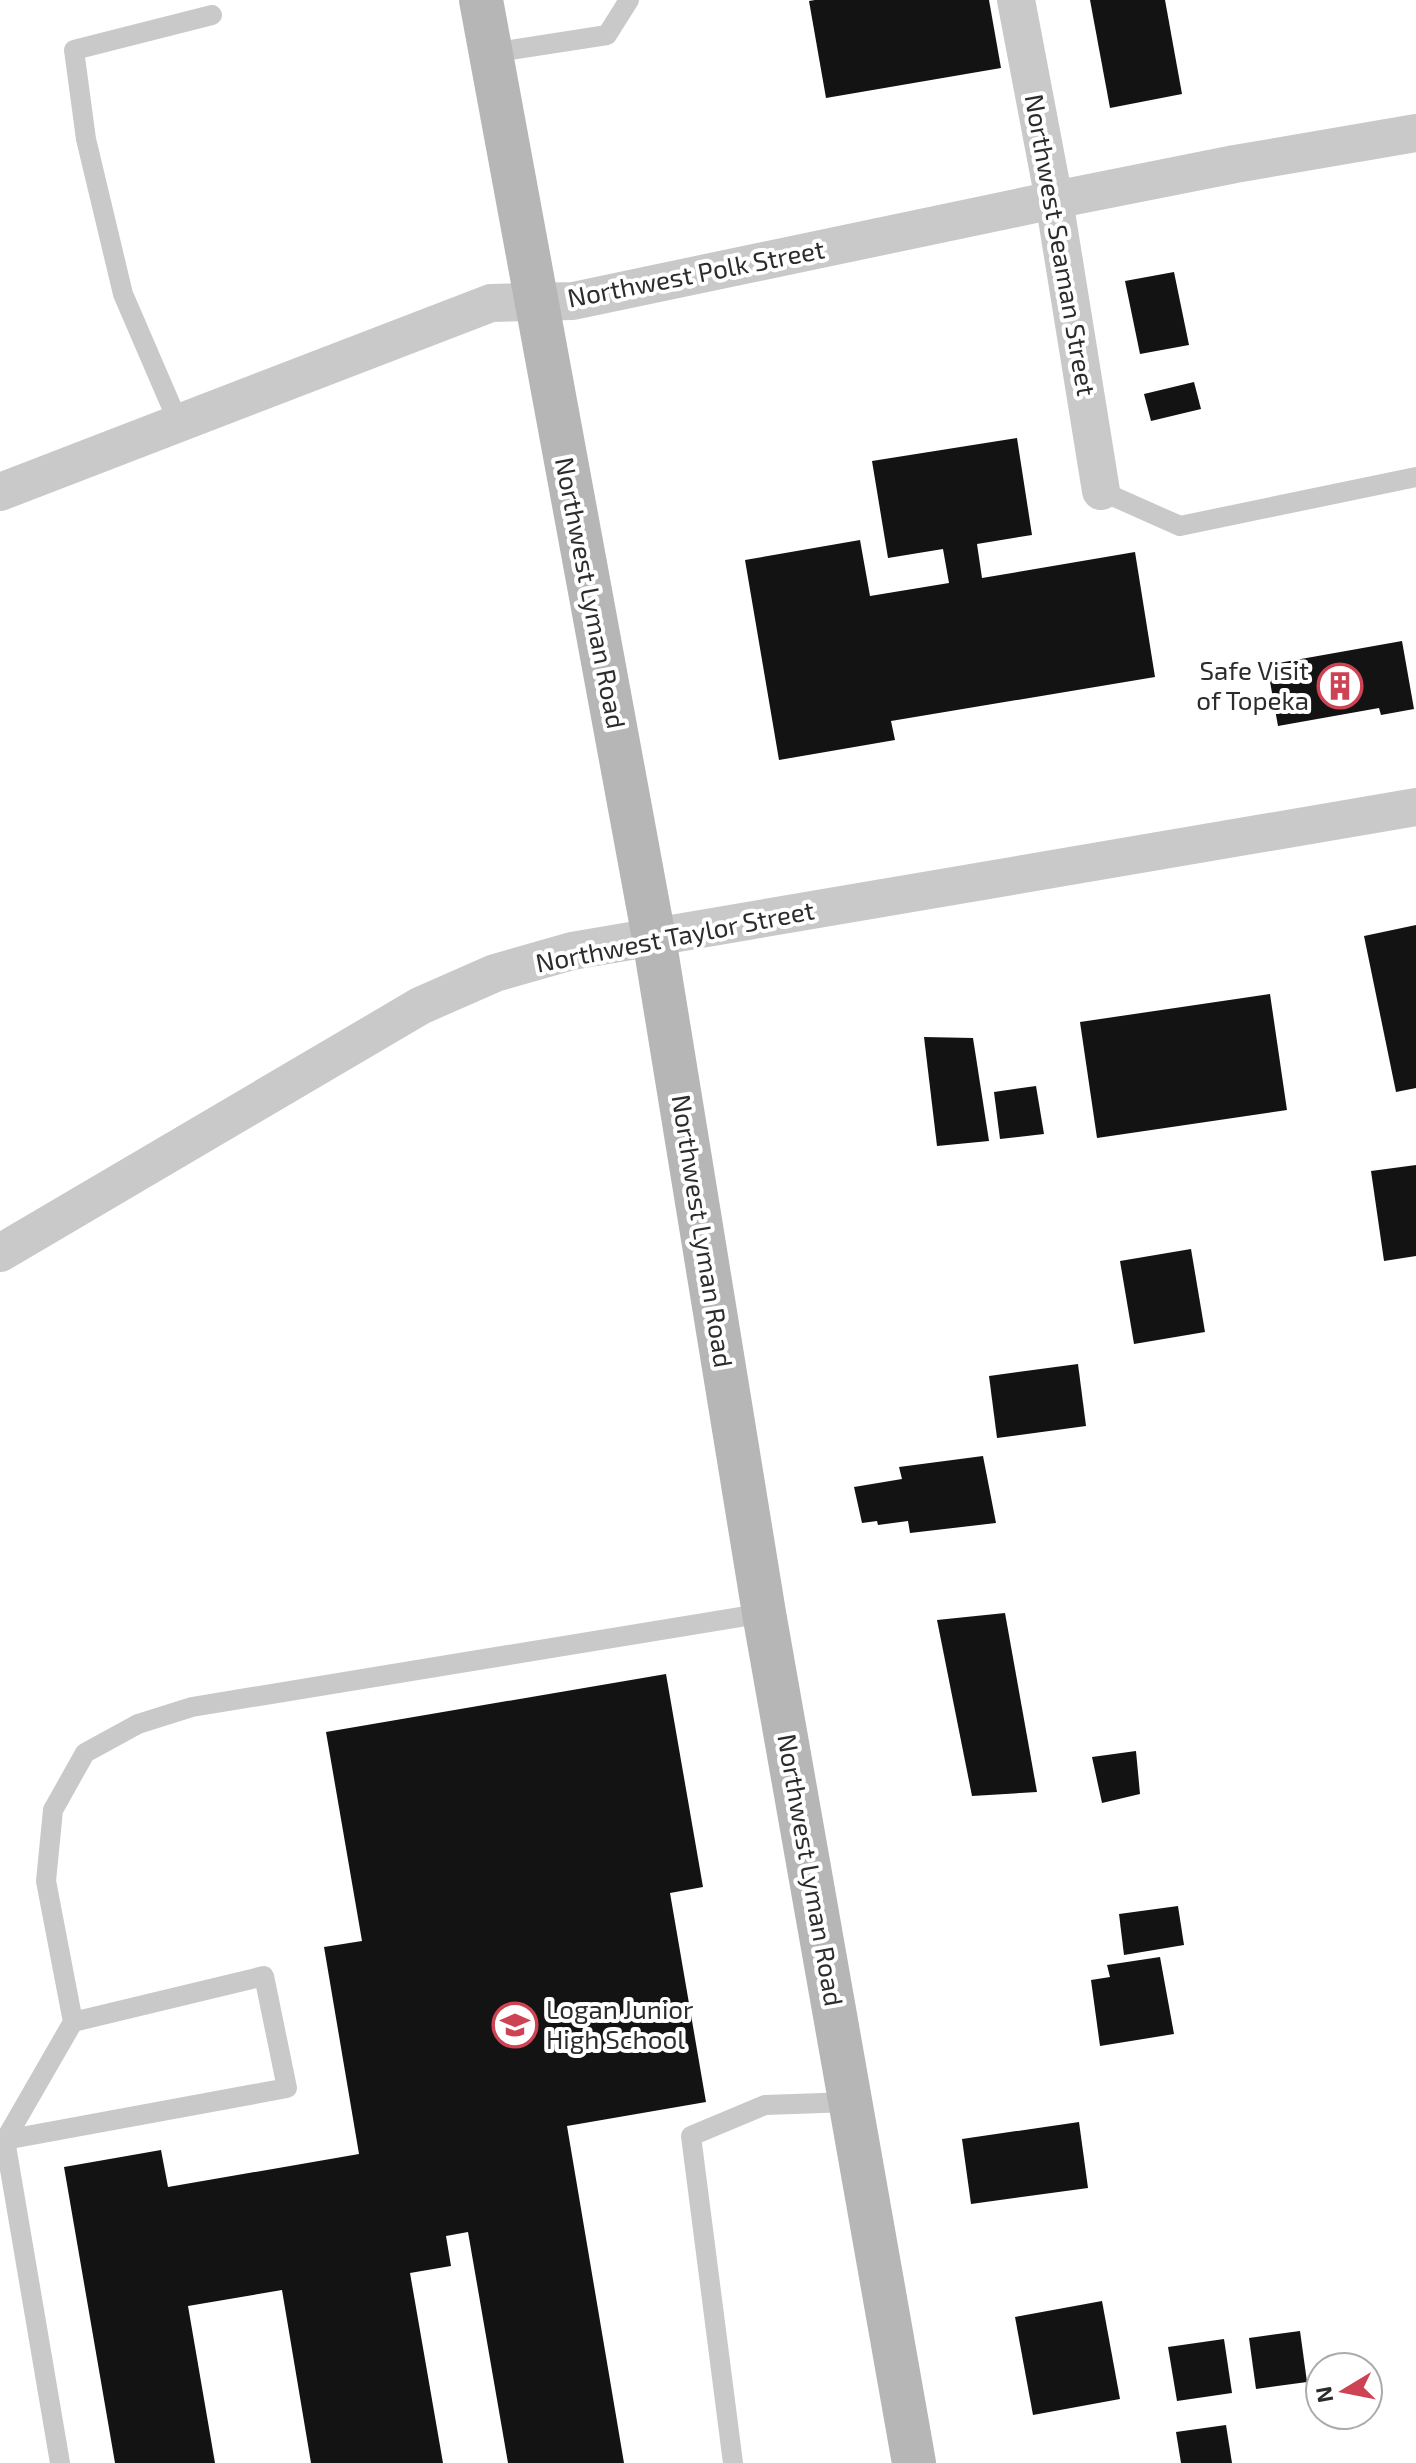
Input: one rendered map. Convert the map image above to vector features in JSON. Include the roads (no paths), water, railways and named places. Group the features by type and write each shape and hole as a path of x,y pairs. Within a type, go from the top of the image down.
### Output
{"street":[{"name":"Northwest Lyman Road","path":"481,0 654,938 764,1613 914,2463"},
{"name":"Northwest Seaman Street","path":"1016,0 1054,200 1101,491"},
{"name":"Northwest Polk Street","path":"0,492 491,303 573,301 1054,200 1235,164 1416,133"},
{"name":"Northwest Taylor Street","path":"0,1253 420,1006 495,973 572,951 1416,807"}],"lane":[{"path":"491,53 607,35 629,0"},
{"path":"179,424 123,294 86,139 74,50 212,15"},
{"path":"1101,491 1180,526 1416,477"},
{"path":"60,2463 5,2140 73,2022 46,1881 53,1810 85,1753 138,1724 192,1707 764,1613"},
{"path":"5,2140 287,2088 264,1976 73,2022"},
{"path":"733,2463 691,2136 765,2105 851,2102"}],"place":[{"name":"Safe Visit of Topeka","path":"1340,686"},
{"name":"Logan Junior High School","path":"515,2025"}]}
